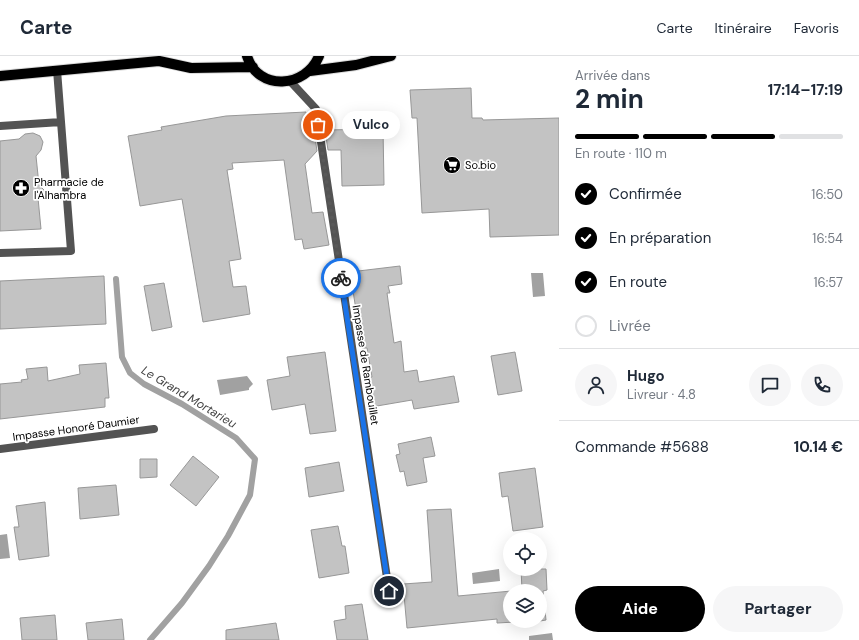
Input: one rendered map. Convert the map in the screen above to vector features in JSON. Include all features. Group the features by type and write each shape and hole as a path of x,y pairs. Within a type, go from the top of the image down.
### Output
{"main road":[{"path":"159,61 171,56"},
{"path":"248,56 253,67 260,75 269,80 280,82 300,78 310,71 318,56"},
{"path":"310,71 356,65 390,56"},
{"path":"0,76 159,61 191,68 253,67"}],"street":[{"path":"0,253 71,251 57,70"},
{"name":"Impasse de Rambouillet","path":"290,81 316,109 389,591"},
{"path":"0,126 61,122"},
{"name":"Impasse Honoré Daumier","path":"0,449 154,429"}],"shaded area":[{"path":"531,273 543,273 545,296 533,297"},
{"path":"247,376 253,384 249,390 220,395 217,380"},
{"path":"7,534 10,558 0,559 0,535"},
{"path":"499,569 500,581 473,584 472,573"},
{"path":"552,633 553,640 529,640 529,636"}],"building":[{"path":"471,88 472,118 482,118 483,120 559,118 559,235 490,237 489,209 422,213 417,118 412,118 410,90"},
{"path":"306,112 310,131 314,131 317,151 305,164 312,213 323,212 329,245 304,249 302,239 295,240 284,160 232,163 233,169 227,170 241,259 229,261 233,287 246,286 250,314 203,322 182,199 140,206 128,136 162,130 161,127 226,116"},
{"path":"383,129 384,185 342,186 341,150 328,150 325,130"},
{"name":"Pharmacie de l'Alhambra","path":"33,133 40,136 43,142 41,150 36,156 39,185 45,191 38,198 41,229 0,231 0,141 19,139 25,134"},
{"path":"400,266 402,284 388,286 390,293 387,293 394,343 401,341 404,372 417,370 419,382 454,376 459,402 414,409 412,400 371,407 367,378 372,377 367,348 362,348 350,272"},
{"path":"104,276 106,324 0,329 0,281"},
{"path":"164,283 172,327 152,331 144,286"},
{"path":"325,352 336,431 310,434 305,404 272,410 267,380 290,376 287,357"},
{"path":"515,352 522,391 498,395 491,356"},
{"path":"106,363 109,398 105,398 105,407 0,419 0,384 22,382 21,380 28,379 26,369 47,367 48,381 80,374 79,365"},
{"path":"431,437 435,456 423,458 427,482 407,486 404,471 400,472 396,455 400,454 398,444"},
{"path":"193,456 219,477 196,506 170,485"},
{"path":"140,459 157,459 157,477 140,478"},
{"path":"339,462 344,491 309,497 305,468"},
{"path":"535,468 543,527 513,531 508,496 502,497 499,473"},
{"path":"116,485 119,515 80,519 78,488"},
{"path":"45,502 49,556 19,560 14,527 19,527 16,506"},
{"path":"451,509 458,596 503,592 503,623 497,623 497,619 407,628 403,584 432,582 427,510"},
{"path":"338,526 342,546 345,546 349,573 319,578 311,530"},
{"path":"521,576 546,576 547,584 522,584"},
{"path":"362,604 368,640 337,640 334,621 346,619 345,606"},
{"path":"55,615 57,640 22,640 20,618"},
{"path":"122,619 124,640 88,640 86,623"},
{"path":"276,623 279,640 226,640 226,630"}],"waterway":[{"name":"Le Grand Mortarieu","path":"116,279 122,357 130,373 144,384 182,404 236,438 255,459 250,495 228,536 209,566 182,603 150,640"}],"way so far":[{"path":"318,125 341,278"}],"place":[{"name":"Vulco","path":"318,125"},
{"name":"So.bio","path":"452,165"},
{"name":"Pharmacie de l'Alhambra","path":"21,188"}],"route":[{"path":"341,278 389,591"}]}
